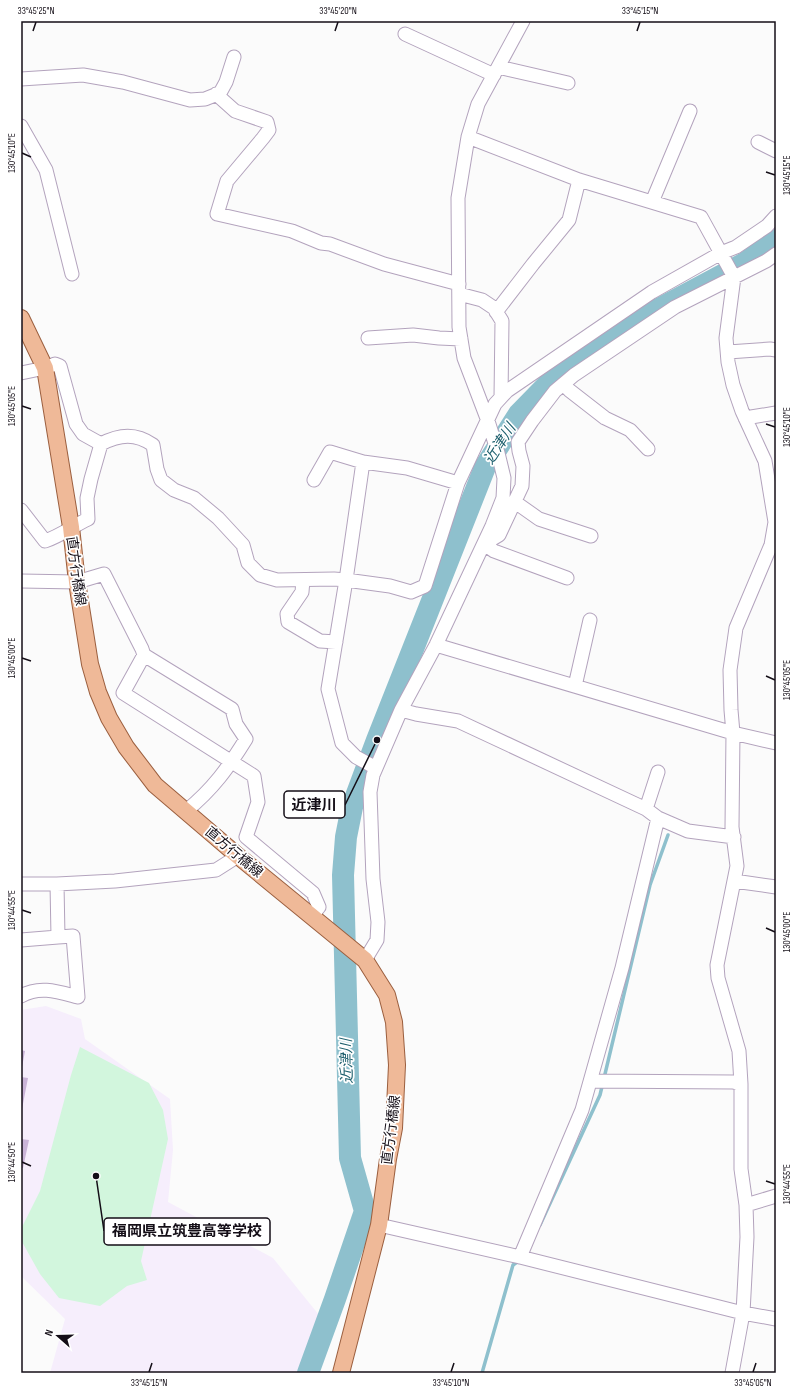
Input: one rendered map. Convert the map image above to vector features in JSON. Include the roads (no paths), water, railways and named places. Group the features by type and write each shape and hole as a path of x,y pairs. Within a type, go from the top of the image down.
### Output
{"main road":[{"name":"直方行橋線","path":"21,318 44,368 71,527 77,582 90,664 98,692 109,718 126,747 155,785 238,856 365,960 387,995 394,1022 397,1065 394,1128 379,1225 341,1373"}],"street":[{"path":"365,960 377,940 378,928 373,879 370,792 373,775 401,710 436,646 484,544 503,498 504,478 488,421 464,358 459,327 458,198 468,137 478,104 522,21"},
{"path":"405,34 496,71 568,83"},
{"path":"21,79 83,75 123,82 190,100 205,99 220,93 226,82 234,57"},
{"path":"216,94 235,111 267,122 269,130 227,180 217,214 292,231 321,243 330,244 459,289 482,300 494,308 502,321 502,397"},
{"path":"652,202 690,111"},
{"path":"21,126 46,170 72,274"},
{"path":"468,137 579,180 701,216 734,277 726,338 733,385 745,418 765,462 775,522 774,536 736,628 730,670 733,732 732,827 737,866 717,965 718,978 738,1052 741,1084 741,1169 746,1205 747,1237 743,1314 732,1373"},
{"path":"758,142 776,151"},
{"path":"496,312 569,220 579,180"},
{"path":"21,510 45,541 57,537 71,527 88,519 88,498 91,479 102,444 115,437 133,436 146,440 154,445 157,469 161,480 174,490 194,498 218,518 242,545 248,563 260,575 277,580 346,580 390,586 411,592 425,586 458,483 495,404 507,391 652,292 723,256 767,226 776,216"},
{"path":"484,544 499,535 522,486 523,466 518,451 518,442 532,420 555,391 574,375 675,307 766,261 776,254"},
{"path":"368,338 413,335 461,339"},
{"path":"728,352 770,349 776,350"},
{"path":"21,373 56,364 60,366 76,424 83,434 102,444"},
{"path":"563,384 605,418 630,430 648,449"},
{"path":"745,418 776,413"},
{"path":"314,480 330,452 363,462 408,468 458,483"},
{"path":"363,462 328,689 342,744 356,757 376,768"},
{"path":"515,502 539,519 591,536"},
{"path":"484,544 494,551 567,578"},
{"path":"21,581 77,582 104,574 142,648 144,655 232,709 236,724 246,739 216,782 202,798 186,811"},
{"path":"304,580 302,592 287,614 288,622 320,641 336,642"},
{"path":"575,686 590,620"},
{"path":"436,646 733,732 776,743"},
{"path":"144,655 123,693 254,776 258,802 246,837 313,893 319,907 312,916"},
{"path":"401,710 416,714 458,720 646,809 658,818 688,831 734,837"},
{"path":"646,809 658,772"},
{"path":"520,1257 582,1110 622,968 658,818"},
{"path":"21,884 115,881 216,870 238,856"},
{"path":"734,881 776,887"},
{"path":"57,884 58,937"},
{"path":"21,940 73,936 78,997 50,990 26,993 21,996"},
{"path":"590,1081 733,1082 741,1084"},
{"path":"746,1205 776,1196"},
{"path":"379,1225 520,1257 743,1314 776,1319"}],"waterway":[{"name":"近津川","path":"308,1373 365,1211 350,1158 343,875 346,837 352,807 377,740 485,467 519,414 564,368 642,318 745,263 776,240"},
{"path":"540,1225 600,1095 650,885 668,835"},
{"path":"482,1373 513,1265 520,1260"}],"place":[{"name":"近津川","path":"377,740"},
{"name":"福岡県立筑豊高等学校","path":"96,1176"}]}
